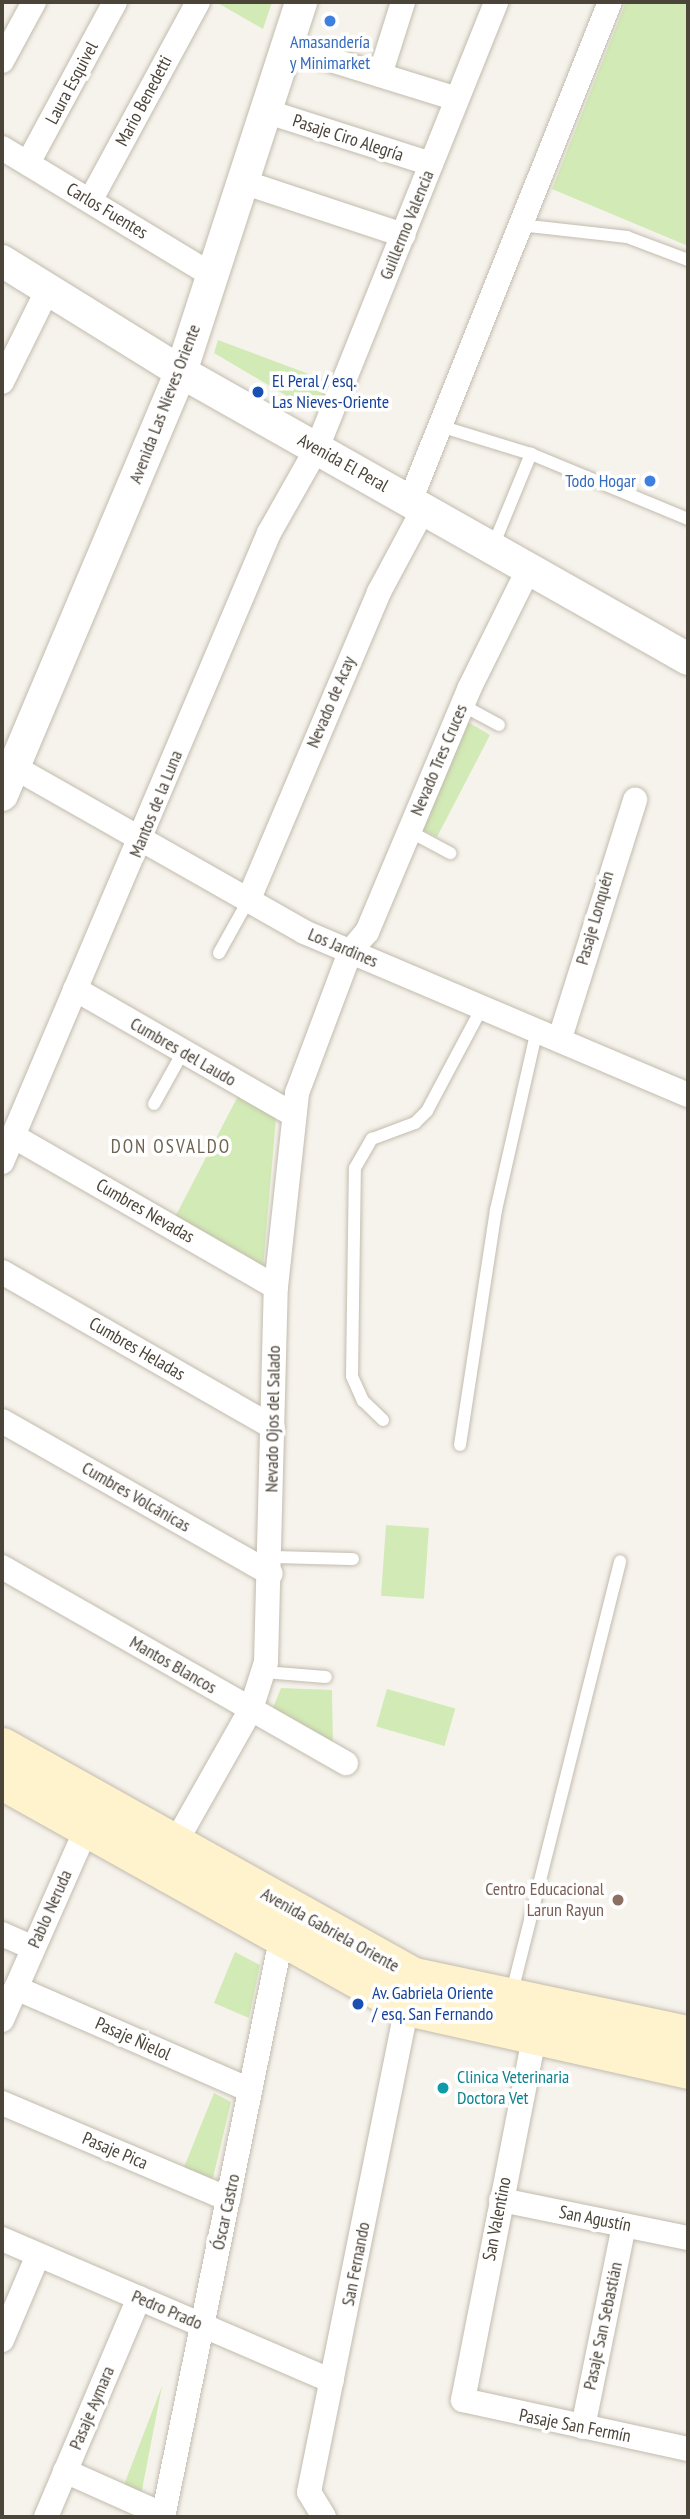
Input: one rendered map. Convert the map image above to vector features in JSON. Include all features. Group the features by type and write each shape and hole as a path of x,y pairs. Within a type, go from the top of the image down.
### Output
{"main road":[{"name":"Avenida Gabriela Oriente","path":"2,1746 93,1813 285,1922 407,2007 534,2038 688,2070"},
{"name":"Avenida Gabriela Oriente","path":"2,1781 93,1813"},
{"name":"Avenida Gabriela Oriente","path":"285,1922 414,1976 511,2000 688,2035"}],"street":[{"path":"2,61 34,2"},
{"name":"Laura Esquivel","path":"28,163 115,2"},
{"name":"Mario Benedetti","path":"90,201 198,2"},
{"name":"Avenida Las Nieves Oriente","path":"8,781 181,372 301,2"},
{"path":"380,75 404,2"},
{"name":"Guillermo Valencia","path":"317,448 496,2"},
{"name":"Nevado de Acay","path":"248,901 417,504 440,426 610,2"},
{"path":"286,46 457,99"},
{"name":"Pasaje Ciro Alegría","path":"265,111 431,164"},
{"name":"Carlos Fuentes","path":"2,148 212,275"},
{"path":"243,182 403,235"},
{"name":"Avenida El Peral","path":"2,261 181,372 687,653"},
{"path":"2,382 48,289"},
{"name":"Mantos de la Luna","path":"2,1162 75,989 142,841 269,533 317,448"},
{"name":"Nevado Tres Cruces","path":"350,953 367,932 462,705 530,566"},
{"name":"Los Jardines","path":"8,781 142,841 248,901 350,953 484,1004 688,1095"},
{"name":"Pasaje Lonquén","path":"560,1038 635,800"},
{"name":"Nevado Ojos del Salado","path":"168,1856 251,1709 264,1672 271,1565 276,1287 292,1114 350,953"},
{"name":"Cumbres del Laudo","path":"75,989 292,1114"},
{"name":"Cumbres Nevadas","path":"13,1136 276,1287"},
{"name":"Cumbres Heladas","path":"2,1272 273,1427"},
{"name":"Cumbres Volcánicas","path":"2,1421 271,1565"},
{"name":"Mantos Blancos","path":"2,1567 345,1763"},
{"name":"Pablo Neruda","path":"2,2020 93,1813"},
{"name":"Óscar Castro","path":"164,2516 285,1922"},
{"path":"2,1934 33,1948"},
{"name":"Pasaje Ñielol","path":"16,1988 250,2090"},
{"name":"San Fernando","path":"312,2513 332,2381 407,2007"},
{"name":"San Valentino","path":"463,2399 534,2038"},
{"name":"Pasaje Pica","path":"2,2102 228,2199"},
{"name":"San Agustín","path":"501,2200 688,2238"},
{"name":"Pasaje San Sebastián","path":"583,2427 624,2225"},
{"name":"Pedro Prado","path":"2,2239 332,2381"},
{"path":"2,2340 38,2255"},
{"name":"Pasaje Aymara","path":"46,2517 139,2298"},
{"name":"Pasaje San Fermín","path":"463,2399 688,2449"},
{"path":"65,2471 164,2516"}],"lane":[{"path":"520,225 627,237 688,260"},
{"path":"440,426 531,454 688,519"},
{"path":"493,546 531,454"},
{"path":"462,705 499,725"},
{"path":"409,831 450,853"},
{"path":"219,953 248,901"},
{"path":"383,1420 363,1401 352,1376 355,1168 372,1139 415,1123 427,1111 484,1004"},
{"path":"460,1445 496,1210 537,1028"},
{"path":"154,1104 183,1052"},
{"path":"271,1565 353,1559"},
{"path":"511,2000 514,1963 620,1561"},
{"path":"264,1672 326,1677"}],"green space":[{"path":"216,2 272,2 263,29"},
{"path":"626,2 688,2 688,246 552,189"},
{"path":"218,340 330,382 319,408 314,412 214,353"},
{"path":"463,719 490,735 437,837 419,828"},
{"path":"238,1096 276,1118 263,1268 175,1217"},
{"path":"386,1525 429,1528 424,1599 381,1596"},
{"path":"281,1688 332,1690 333,1748 271,1713"},
{"path":"387,1689 455,1709 444,1746 376,1726"},
{"path":"235,1952 260,1965 249,2018 214,2003"},
{"path":"214,2093 231,2102 212,2182 182,2172"},
{"path":"162,2386 141,2495 122,2490"}],"place":[{"name":"Amasandería y Minimarket","path":"330,21"},
{"name":"El Peral / esq. Las Nieves-Oriente","path":"258,392"},
{"name":"Todo Hogar","path":"650,481"},
{"name":"Centro Educacional Larun Rayun","path":"618,1900"},
{"name":"Av. Gabriela Oriente / esq. San Fernando","path":"358,2004"},
{"name":"Clinica Veterinaria Doctora Vet","path":"443,2088"}],"district":[{"name":"DON OSVALDO","path":"171,1147"}]}
